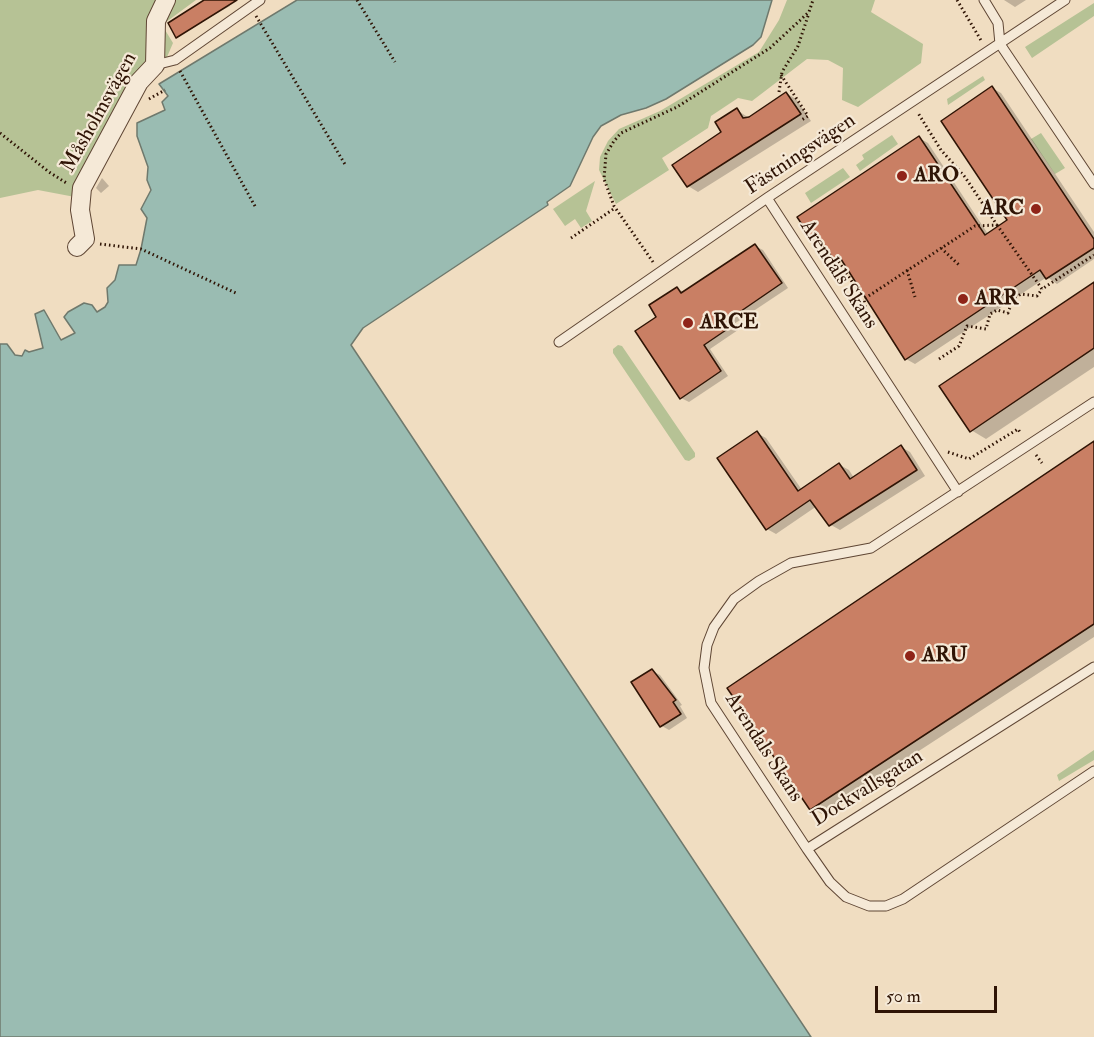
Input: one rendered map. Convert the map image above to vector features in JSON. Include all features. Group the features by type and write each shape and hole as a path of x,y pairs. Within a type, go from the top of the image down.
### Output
{"street":[{"name":"Måsholmsvägen","path":"81,243 82,189 139,82 155,65 156,21 166,0"}],"lane":[{"path":"155,65 175,60 260,0"},
{"path":"984,0 998,23 1000,44 1094,184"},
{"name":"Fästningsvägen","path":"559,342 767,198 1065,0"},
{"name":"Arendals Skans","path":"767,198 958,492"},
{"name":"Arendals Skans","path":"807,849 711,703 704,668 710,636 734,599 779,568 804,560 871,548 1094,402"},
{"name":"Dockvallsgatan","path":"1094,667 807,849 830,882 846,897 868,906 886,906 903,899 1094,771"}],"path":[{"path":"357,0 395,62"},
{"path":"779,92 781,75 798,46 813,0"},
{"path":"957,0 980,37 984,53"},
{"path":"661,272 615,208 604,179 604,166 614,141 621,133 677,107 744,67 771,48 809,12"},
{"path":"260,23 346,166"},
{"path":"180,72 256,208"},
{"path":"781,75 808,116 800,121"},
{"path":"916,109 927,130 965,177 1042,289"},
{"path":"0,133 49,172 82,189"},
{"path":"571,238 615,208"},
{"path":"864,299 975,226 997,225"},
{"path":"81,243 141,249 238,294"},
{"path":"941,248 959,265"},
{"path":"939,359 959,346 967,326 986,329 990,314 997,310 1008,313 1013,299 1021,294 1037,296 1042,289 1094,255"},
{"path":"836,258 864,299 868,332"},
{"path":"907,270 915,297"},
{"path":"942,444 949,453 969,459 1018,429 1042,463"}],"green space":[{"path":"0,0 196,0 162,25 173,43 167,57 150,59 75,197 38,190 0,198"},
{"path":"787,0 875,0 871,12 923,44 921,63 858,107 842,100 843,68 828,60 807,59 752,101 738,98 711,116 708,128 662,158 669,170 616,204 599,170 600,157 608,141 619,129 660,111 759,52 779,20"},
{"path":"1094,3 1094,16 1032,58 1025,47"},
{"path":"983,76 985,80 948,105 947,99"},
{"path":"1041,133 1065,168 1055,174 1031,139"},
{"path":"892,135 898,144 860,171 856,165 864,159 862,155"},
{"path":"843,168 850,177 811,203 805,193"},
{"path":"595,181 586,211 592,221 581,228 575,219 565,226 553,209"},
{"path":"618,345 622,346 695,453 695,457 689,461 685,460 613,353 613,349"},
{"path":"1094,750 1094,760 1059,781 1057,775"}],"water":[{"path":"297,0 772,0 761,37 753,45 666,99 621,115 601,126 593,137 570,186 547,202 548,205 363,328 351,345 811,1037 0,1037 0,344 7,344 15,355 22,356 25,350 29,352 43,348 35,314 44,310 61,340 75,333 64,317 68,312 84,303 92,305 97,312 105,307 108,302 107,288 115,280 119,265 136,265 141,249 147,218 141,209 151,190 147,180 148,167 137,136 137,123 165,110 162,102 168,96 159,84"}],"building":[{"path":"204,0 237,0 176,38 168,23"},
{"path":"992,86 1094,239 1094,248 1046,279 1040,270 905,360 839,256 833,259 821,241 815,244 797,217 919,136 985,235 1007,220 941,121"},
{"path":"786,92 801,114 687,187 672,165 721,132 715,122 737,108 743,118 749,117"},
{"name":"ARCE","path":"755,244 782,283 728,320 732,326 704,345 721,371 680,399 635,331 656,317 649,305 677,287 681,293"},
{"path":"1094,282 1094,348 970,432 939,386"},
{"path":"757,431 798,491 839,463 850,479 901,445 917,470 829,526 810,500 766,530 717,458"},
{"name":"ARU","path":"1094,441 1094,624 810,810 727,688"},
{"path":"652,669 676,700 673,702 681,714 660,727 631,682"}],"place":[{"name":"ARO","path":"902,176"},
{"name":"ARC","path":"1036,209"},
{"name":"ARR","path":"963,299"},
{"name":"ARCE","path":"688,323"},
{"name":"ARU","path":"910,656"}]}
